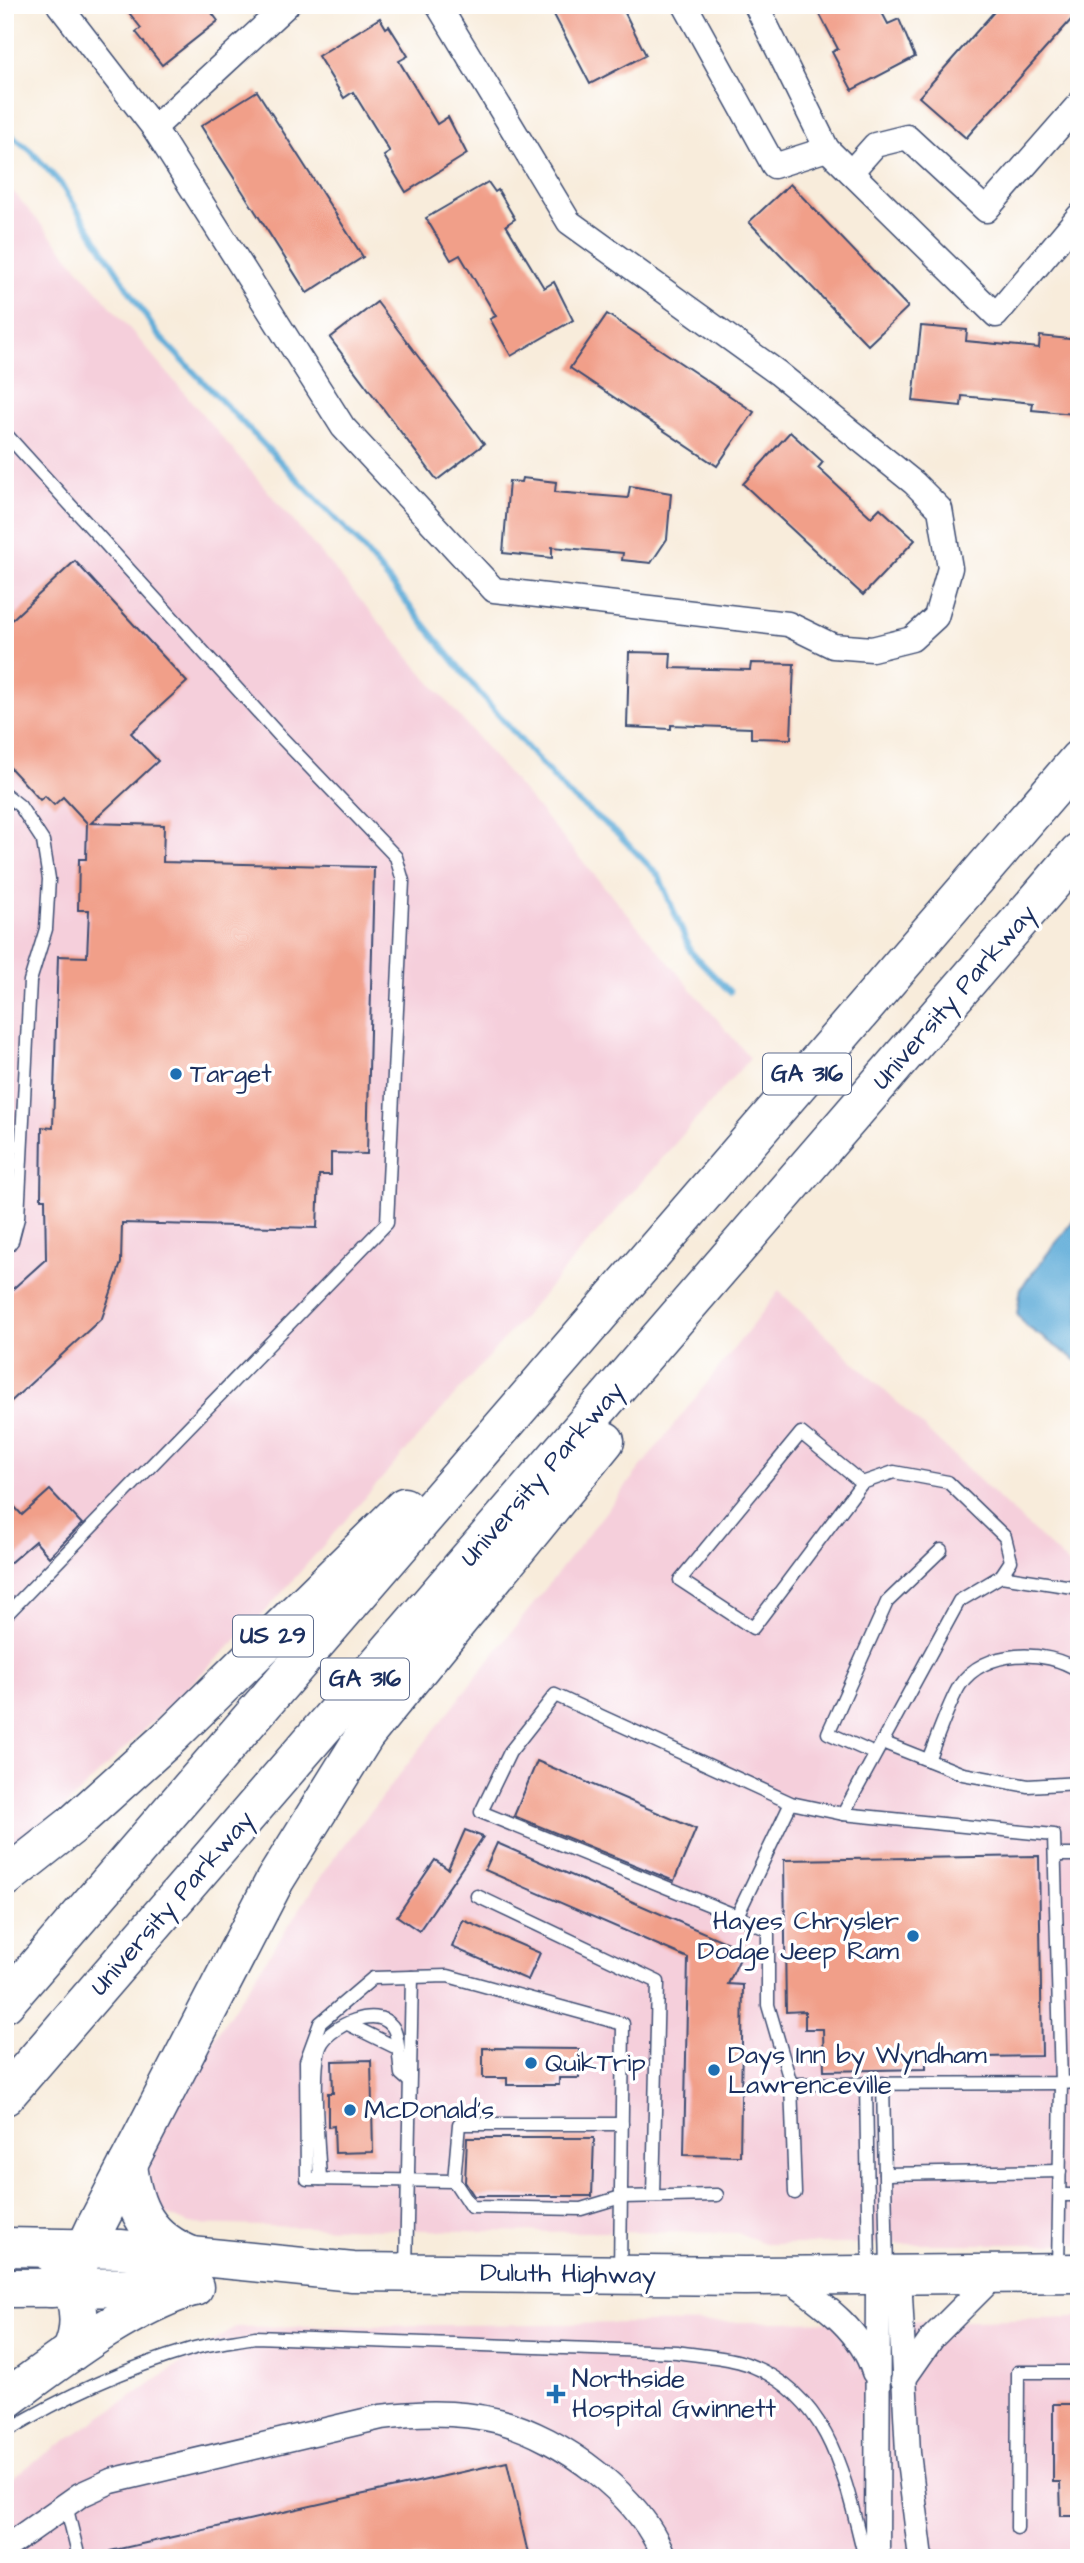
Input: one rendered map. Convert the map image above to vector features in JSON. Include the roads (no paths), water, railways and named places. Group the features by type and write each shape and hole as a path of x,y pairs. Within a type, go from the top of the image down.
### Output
{"main road":[{"name":"GA 316","path":"5,2003 1079,759"},
{"name":"University Parkway","path":"5,2096 1079,852"},
{"path":"70,2276 275,1880 365,1735 641,1398 689,1330 726,1262"},
{"name":"US 29","path":"5,1878 110,1792 172,1735 445,1467 536,1389"},
{"path":"5,2400 71,2352 157,2301 192,2272 174,2250 149,2228 135,2200 128,2164"},
{"path":"5,2247 48,2248 70,2276 80,2329 71,2352"},
{"name":"Duluth Highway","path":"5,2288 70,2276 192,2272 783,2276 1068,2273"}],"street":[{"path":"59,5 154,128 343,427 494,590 789,624 833,646 872,649 912,639 936,617 950,568 940,509 914,483 778,373 569,222 438,5"},
{"path":"154,128 287,5"},
{"path":"685,5 774,166 827,149"},
{"path":"756,5 827,149 996,315 1079,216"},
{"path":"851,172 875,145 907,137 986,210 1079,104"},
{"path":"903,2380 933,2337 996,2274"},
{"path":"883,2275 903,2380 908,2453 921,2558"},
{"path":"877,2558 878,2383 883,2275"},
{"path":"783,2276 849,2328 869,2354 878,2383"},
{"path":"5,2547 80,2495 111,2481 381,2417 416,2412 458,2414 499,2421 538,2437 575,2457 612,2484 638,2514 664,2558"}],"lane":[{"path":"5,433 279,735 396,857 403,881 387,1223 5,1616"},
{"path":"5,794 20,806 43,841 49,879 46,929 30,981 18,1218 12,1241 5,1250"},
{"path":"843,1814 959,1601 1001,1576 1010,1561 1005,1537 948,1482 894,1472 862,1483 753,1628 680,1580 801,1433 862,1483"},
{"path":"875,1754 828,1733 887,1602 941,1550"},
{"path":"1001,1576 1079,1588"},
{"path":"928,1760 961,1684 985,1663 1032,1654 1079,1671"},
{"path":"795,2193 791,2084 768,2004 768,1930 481,1812 510,1752 555,1696 791,1803 843,1814 1054,1835 1061,2083 1060,2195 1068,2273"},
{"path":"882,1742 963,1774 1028,1786 1079,1783"},
{"path":"737,1916 791,1803"},
{"path":"1055,1855 1079,1855"},
{"path":"477,1896 658,1982 653,2196"},
{"path":"454,2181 307,2179 306,2061 320,2023 373,1978 448,1976 623,2024 620,2274"},
{"path":"406,2273 412,1977"},
{"path":"320,2179 316,2067 321,2043 348,2024 370,2015 381,2018 392,2026 397,2037 401,2074 409,2081"},
{"path":"348,2024 397,2048"},
{"path":"791,2084 1079,2082"},
{"path":"866,2083 883,2275"},
{"path":"883,2083 883,2275"},
{"path":"622,2124 582,2124 560,2131 530,2124 459,2124 454,2181 471,2207 476,2202 581,2203 621,2197 718,2194"},
{"path":"476,2124 476,2138"},
{"path":"500,2124 500,2138"},
{"path":"530,2124 530,2138"},
{"path":"582,2124 582,2138"},
{"path":"885,2174 1060,2171"},
{"path":"1060,2195 1079,2195"},
{"path":"5,2432 48,2406 125,2372 193,2348 255,2337 677,2352 746,2363 782,2382 817,2418 840,2464 864,2558"},
{"path":"1017,2528 1018,2372 1079,2372"},
{"path":"66,2505 79,2558"}],"water":[{"path":"1079,1213 1079,1362 1026,1326 1017,1314 1021,1288"}],"waterway":[{"path":"5,130 31,151 60,183 158,335 357,541 482,696 567,793 618,834 659,876 691,952 730,992"}],"place":[{"name":"Target","path":"176,1074"},
{"name":"Hayes Chrysler Dodge Jeep Ram","path":"913,1936"},
{"name":"QuikTrip","path":"531,2063"},
{"name":"Days Inn by Wyndham Lawrenceville","path":"714,2070"},
{"name":"McDonald's","path":"350,2110"},
{"name":"Northside Hospital Gwinnett","path":"556,2394"}]}
